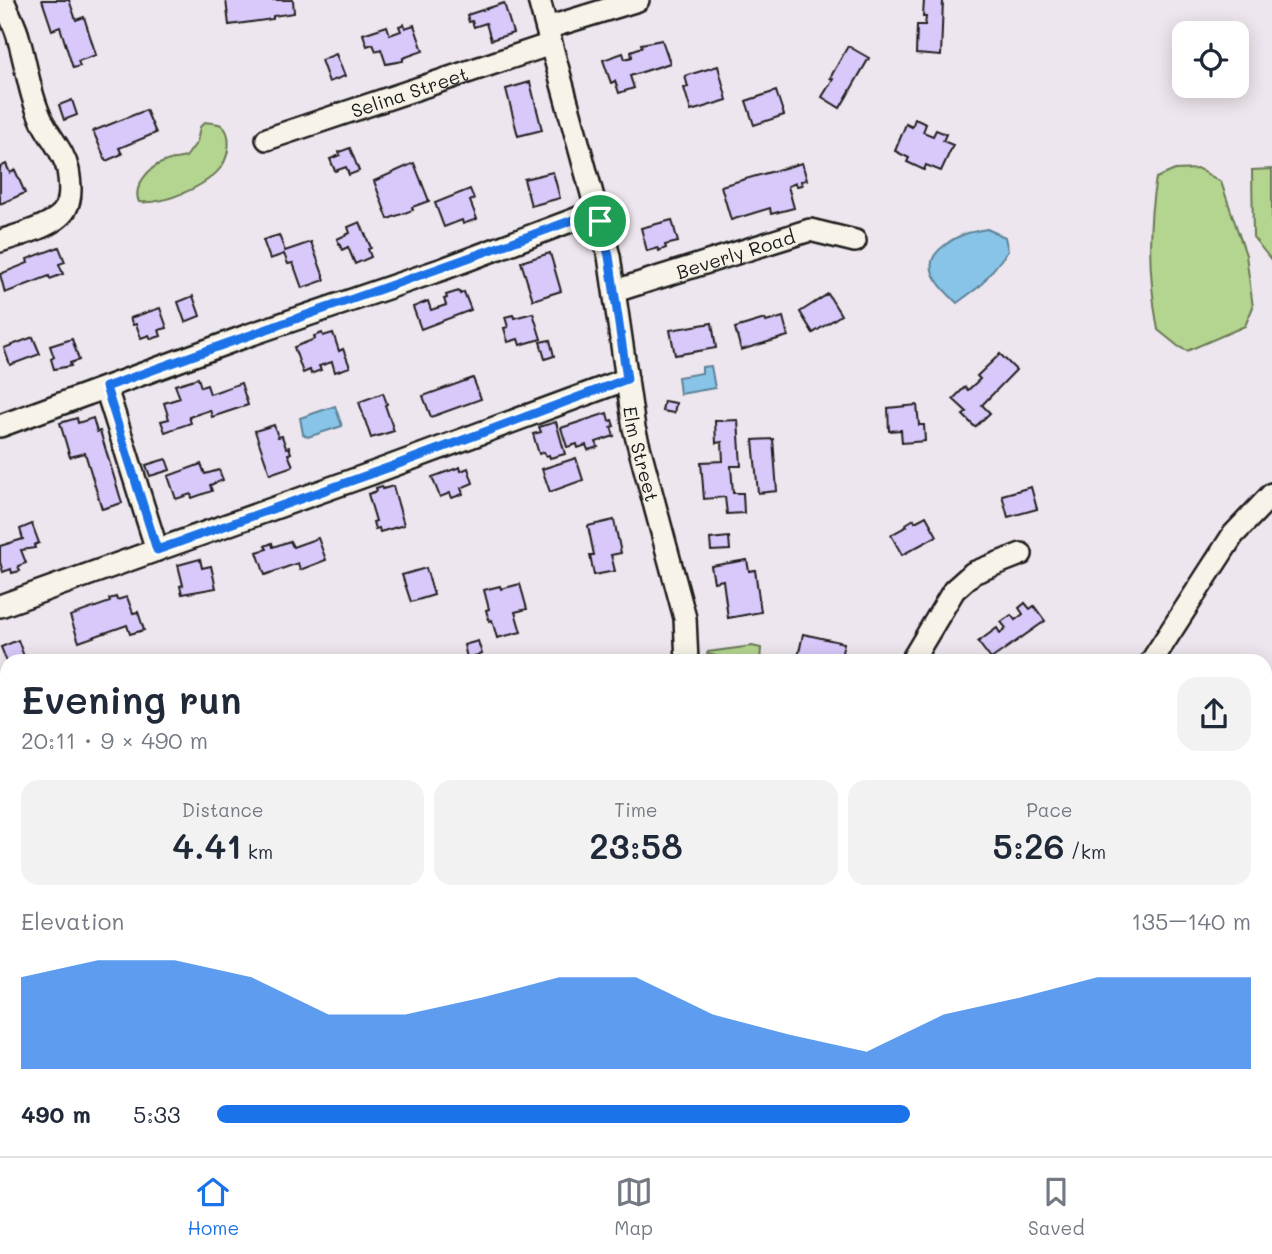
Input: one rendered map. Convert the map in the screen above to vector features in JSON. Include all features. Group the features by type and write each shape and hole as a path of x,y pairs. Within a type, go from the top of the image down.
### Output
{"street":[{"path":"0,241 36,229 60,215 66,209 69,197 68,168 42,122 25,70 19,38 3,0"},
{"name":"Elm Street","path":"539,0 609,256 638,444 685,618 687,654"},
{"name":"Selina Street","path":"267,139 549,36 638,0"},
{"path":"0,426 597,211"},
{"name":"Beverly Road","path":"615,291 810,230 855,241"},
{"path":"0,606 393,466 627,379"},
{"path":"106,387 157,550"},
{"path":"1156,654 1233,535 1264,501"},
{"path":"916,654 954,590 973,573 1021,554"}],"green space":[{"path":"205,122 221,125 227,133 228,150 222,166 207,180 184,193 160,200 139,202 138,190 143,178 166,161 186,157 197,142 200,127"},
{"path":"1199,169 1221,182 1246,255 1253,307 1245,326 1187,351 1158,330 1151,273 1151,216 1156,178 1175,170"},
{"path":"1272,169 1272,261 1253,237 1252,170"},
{"path":"752,646 761,648 761,654 707,654"}],"water":[{"path":"987,229 1005,237 1008,251 980,286 957,303 937,282 931,267 932,260 937,252 955,238"},
{"path":"711,366 715,388 680,394 678,377 702,373 702,367"},
{"path":"335,406 342,426 308,437 303,434 300,418"}],"building":[{"path":"42,0 69,0 76,20 84,17 96,55 78,61 80,66 73,68 60,27 52,30"},
{"path":"226,0 293,0 294,13 229,25"},
{"path":"924,0 943,0 941,56 916,54 917,25 925,25"},
{"path":"504,3 513,33 491,40 486,23 474,27 472,21 469,22 467,15"},
{"path":"404,24 405,28 414,25 423,51 403,58 403,61 386,64 381,49 376,51 373,44 367,46 363,34 387,26 390,35 401,31 399,26"},
{"path":"662,40 670,63 630,76 634,88 619,93 615,81 611,83 603,60 623,53 625,59 632,57 631,51 642,47 641,44"},
{"path":"848,46 869,58 840,108 822,97"},
{"path":"336,54 345,76 329,82 321,60"},
{"path":"718,66 727,100 691,111 684,88 688,87 685,76"},
{"path":"530,82 542,130 518,136 506,89"},
{"path":"776,91 784,115 754,125 746,101"},
{"path":"72,100 77,115 64,120 59,105"},
{"path":"146,110 156,133 119,148 122,154 106,161 93,131"},
{"path":"915,119 926,124 923,132 933,136 936,130 946,134 943,141 953,145 941,171 926,165 924,170 907,162 909,158 895,151 906,124 912,127"},
{"path":"350,148 359,171 349,175 346,167 335,171 330,159"},
{"path":"414,163 429,201 388,219 374,181"},
{"path":"802,163 807,180 801,181 802,185 797,186 796,183 788,186 794,208 771,214 770,208 731,220 721,186"},
{"path":"6,164 10,173 15,170 25,193 0,204 0,167"},
{"path":"553,172 560,198 531,206 524,179"},
{"path":"470,189 474,199 470,201 477,219 463,224 462,220 444,227 435,203"},
{"path":"672,220 678,242 665,245 666,248 659,251 658,248 647,251 641,228"},
{"path":"360,222 371,248 368,249 371,257 355,264 348,247 342,250 337,239 350,233 348,227"},
{"path":"279,235 285,251 311,242 325,280 302,288 293,263 288,264 284,254 270,259 263,240"},
{"path":"59,247 65,262 59,264 63,274 50,279 49,276 5,293 0,274 28,263 27,259"},
{"path":"550,253 561,291 533,300 521,262"},
{"path":"459,291 460,294 464,292 471,310 421,329 413,307 428,301 431,310 446,305 446,295"},
{"path":"828,294 841,315 813,333 800,312"},
{"path":"193,296 200,316 185,322 178,302"},
{"path":"160,308 167,328 159,330 161,336 151,339 149,335 141,338 136,324 133,325 130,318"},
{"path":"533,313 541,339 520,345 518,339 508,342 504,328 508,327 505,317 513,315 514,318"},
{"path":"783,317 788,336 741,350 735,328"},
{"path":"712,323 716,348 675,355 670,330"},
{"path":"322,333 323,336 333,333 339,351 343,349 350,367 335,372 332,362 319,366 321,370 311,374 310,370 303,373 294,347 315,339 314,336"},
{"path":"33,337 40,354 10,365 4,348"},
{"path":"72,339 79,360 70,363 71,366 54,369 50,346"},
{"path":"550,340 554,356 545,359 540,342"},
{"path":"1000,354 1016,370 982,405 990,413 975,427 963,415 967,412 953,399 965,387 968,390 980,379 977,376"},
{"path":"198,378 201,387 207,385 210,394 241,383 248,405 212,417 210,410 189,417 191,423 165,432 161,421 169,419 164,403 180,398 175,385"},
{"path":"473,378 481,399 431,417 423,396"},
{"path":"383,393 394,431 371,438 359,402"},
{"path":"664,401 676,403 674,413 662,411"},
{"path":"917,405 919,425 924,425 925,441 902,443 901,430 889,431 888,408"},
{"path":"607,413 614,426 611,427 614,436 596,442 598,447 588,450 586,445 578,448 577,444 567,447 561,428"},
{"path":"77,418 78,423 93,418 97,432 100,431 122,503 102,509 85,453 70,457 60,423"},
{"path":"738,420 741,466 731,466 733,493 743,493 744,513 727,514 725,497 704,499 701,462 723,461 722,442 716,443 715,421"},
{"path":"556,422 565,454 550,458 544,452 539,454 533,434 541,432 539,427"},
{"path":"274,425 278,437 282,436 286,448 289,447 291,453 288,454 293,466 270,474 255,431"},
{"path":"773,439 777,491 758,493 753,440"},
{"path":"576,458 583,480 550,492 542,469"},
{"path":"166,459 170,470 150,476 146,465"},
{"path":"201,464 205,474 219,470 223,480 210,485 212,491 192,498 191,494 176,499 168,476"},
{"path":"460,467 461,471 468,468 473,483 461,488 463,494 452,498 450,493 440,497 432,477"},
{"path":"382,486 383,489 393,486 404,525 380,532 379,528 375,529 373,522 376,521 368,494"},
{"path":"1031,487 1037,509 1008,517 1002,495"},
{"path":"926,516 937,536 902,555 891,535 914,519 915,522"},
{"path":"614,520 621,553 611,555 615,571 594,575 590,555 594,555 588,526"},
{"path":"32,524 39,543 34,545 35,548 21,550 26,563 18,566 20,571 12,573 11,569 3,572 0,546 23,539 20,529"},
{"path":"729,537 730,550 711,551 710,539"},
{"path":"318,538 326,560 300,570 298,563 265,575 257,552 267,549 265,546 272,543 273,547 290,541 293,547"},
{"path":"200,559 202,568 211,566 216,588 182,594 180,586 183,585 178,565"},
{"path":"747,560 749,571 755,570 761,612 728,618 723,580 714,582 711,566"},
{"path":"426,568 434,595 411,602 402,575"},
{"path":"520,584 527,609 515,612 521,632 497,638 486,610 489,609 484,590"},
{"path":"116,597 117,600 127,597 133,613 138,612 144,630 130,634 127,625 79,642 70,616 110,602 109,599"},
{"path":"1025,603 1030,609 1034,606 1045,621 998,654 987,654 978,642 997,628 1000,633 1006,628 1001,622 1011,615 1015,620 1023,614 1019,608"},
{"path":"803,634 844,643 842,654 799,654"},
{"path":"18,640 23,654 4,654 1,647"},
{"path":"478,641 482,654 466,654 464,645"}],"route":[{"path":"597,211 600,221 615,291 627,379 157,550 106,387 597,211"}]}
